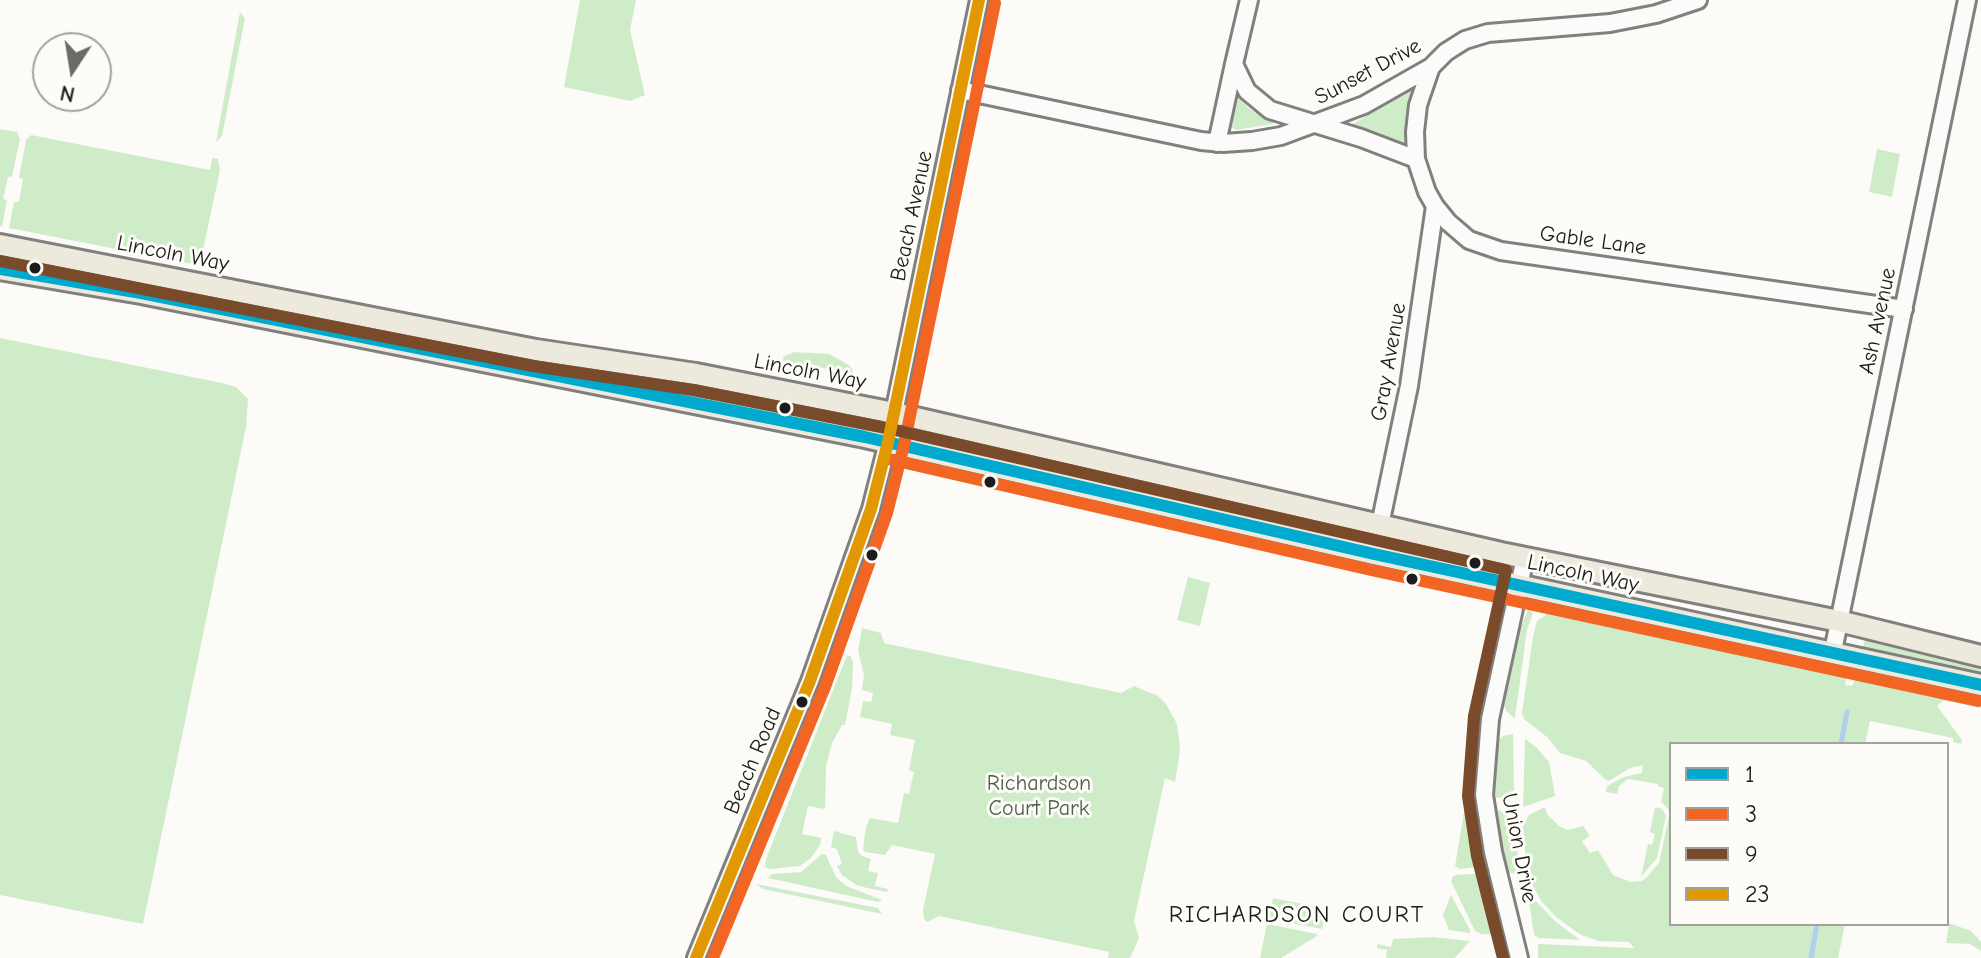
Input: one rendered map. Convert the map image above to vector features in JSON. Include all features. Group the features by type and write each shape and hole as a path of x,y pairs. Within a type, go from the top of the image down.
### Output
{"main road":[{"name":"Lincoln Way","path":"0,245 536,350 696,374 894,413 1525,558 1839,621 1981,656"},
{"name":"Lincoln Way","path":"0,269 141,293 888,442 1519,585 1981,685"}],"street":[{"name":"Beach Avenue","path":"888,442 979,0"},
{"path":"1217,143 1249,0"},
{"path":"1631,19 1644,0"},
{"name":"Sunset Drive","path":"960,90 1217,143 1281,136 1364,105 1431,67 1446,52 1465,40 1488,33 1586,26 1631,19 1698,0"},
{"name":"Ash Avenue","path":"1833,651 1967,0"},
{"path":"1234,64 1247,91 1270,110 1416,159"},
{"name":"Gable Lane","path":"1431,67 1418,105 1416,159 1435,206 1469,240 1501,251 1904,309"},
{"name":"Gray Avenue","path":"1380,525 1409,386 1435,206"},
{"name":"Beach Road","path":"696,958 823,647 871,509 888,442"},
{"name":"Union Drive","path":"1519,958 1493,852 1484,795 1490,719 1525,558"}],"green space":[{"path":"580,0 636,0 630,30 645,95 630,101 564,87"},
{"path":"240,12 245,18 222,136 216,142"},
{"path":"1415,87 1418,89 1409,150 1351,128 1351,125"},
{"path":"1238,98 1251,110 1272,120 1273,124 1236,130 1231,127"},
{"path":"0,129 17,132 20,139 3,199 7,200 2,227 0,226"},
{"path":"31,135 210,170 212,158 218,159 220,170 198,264 9,228 14,202 19,202 23,179 19,178 26,140"},
{"path":"1877,149 1900,154 1892,197 1869,192"},
{"path":"0,338 222,383 236,387 248,399 246,427 143,924 0,895"},
{"path":"794,352 829,354 849,365 853,371 851,375 840,377 834,367 828,365 826,369 810,364 807,368 785,367 783,357"},
{"path":"1037,460 1073,464 1494,561 1492,572 1036,465"},
{"path":"1188,577 1210,583 1200,626 1177,620"},
{"path":"1544,599 1850,664 1849,671 1542,605"},
{"path":"1528,609 1533,613 1527,630 1515,718 1507,712 1501,700 1509,660"},
{"path":"1547,614 1847,676 1845,685 1852,686 1856,678 1981,705 1981,708 1944,700 1937,706 1962,740 1961,744 1953,742 1953,738 1870,721 1865,742 1669,742 1669,810 1661,802 1664,788 1658,784 1628,779 1619,786 1617,794 1606,792 1607,786 1624,777 1642,773 1643,765 1606,780 1586,761 1560,753 1547,737 1524,719 1522,713 1537,621"},
{"name":"Richardson Court Park","path":"862,628 881,633 884,643 1121,693 1134,686 1158,696 1166,704 1177,724 1178,764 1175,782 1165,778 1134,921 1139,938 1130,958 1108,958 1109,952 939,916 927,922 923,910 935,854 892,845 885,855 865,852 866,827 870,818 898,823 904,793 909,794 914,772 909,770 915,740 890,735 892,724 860,717 863,701 871,702 873,693 862,690 864,674 858,651"},
{"path":"1865,638 1981,668 1981,675 1863,648"},
{"path":"841,639 840,650 843,651 826,695 760,859 753,863"},
{"path":"847,655 853,662 852,688 845,725 842,725 832,743 826,766 825,809 808,806 802,834 821,838 820,845 811,858 800,866 770,869 765,867 766,859"},
{"path":"1875,671 1981,694 1981,701 1890,680"},
{"path":"1513,734 1513,796 1494,798 1496,742 1503,736"},
{"path":"1525,739 1549,762 1555,796 1523,807"},
{"path":"1468,789 1475,793 1487,866 1460,869 1455,866"},
{"path":"1545,807 1547,814 1567,830 1583,826 1590,836 1582,841 1590,853 1598,850 1613,875 1631,882 1642,881 1659,863 1669,816 1669,926 1845,926 1838,958 1538,958 1538,944 1634,948 1629,942 1599,941 1581,935 1556,917 1542,902 1527,876 1523,826 1529,815"},
{"path":"1655,807 1662,809 1666,816 1657,858 1641,877 1648,844 1652,845 1655,834 1650,832"},
{"path":"1494,808 1506,814 1516,826 1519,875 1508,872"},
{"path":"834,831 856,837 858,852 871,859 868,871 878,873 875,886 888,889 887,892 858,886 842,875 837,866 842,864 837,849 831,847"},
{"path":"822,854 826,855 836,877 846,886 882,900 878,902 768,878 772,874 801,872"},
{"path":"1489,873 1503,935 1475,931 1451,881 1457,875"},
{"path":"756,884 878,908 882,914 763,889"},
{"path":"1528,893 1556,922 1580,940 1539,938 1534,935"},
{"path":"1451,895 1470,933 1449,930 1443,915"},
{"path":"1273,898 1327,909 1322,929 1268,919"},
{"path":"1949,923 1971,931 1981,942 1981,951 1970,944 1946,943"},
{"path":"1267,924 1317,936 1281,958 1260,958"},
{"path":"1433,937 1470,941 1455,958 1386,958 1387,950 1377,948 1377,944 1391,947 1393,939"}],"waterway":[{"path":"1841,742 1847,712"},
{"path":"1811,958 1817,926"}],"transit line":[{"name":"23","path":"696,958 810,681 871,509 888,442 979,0"},
{"name":"3","path":"713,958 825,687 887,513 904,445 995,3"},
{"name":"9","path":"0,261 533,366 693,390 891,429 1506,570 1474,716 1468,796 1477,856 1503,958"},
{"name":"1","path":"0,269 141,293 865,437 1374,554 1981,685"},
{"name":"3","path":"884,458 1371,570 1978,701"}],"district":[{"name":"RICHARDSON COURT","path":"1297,915"}]}
